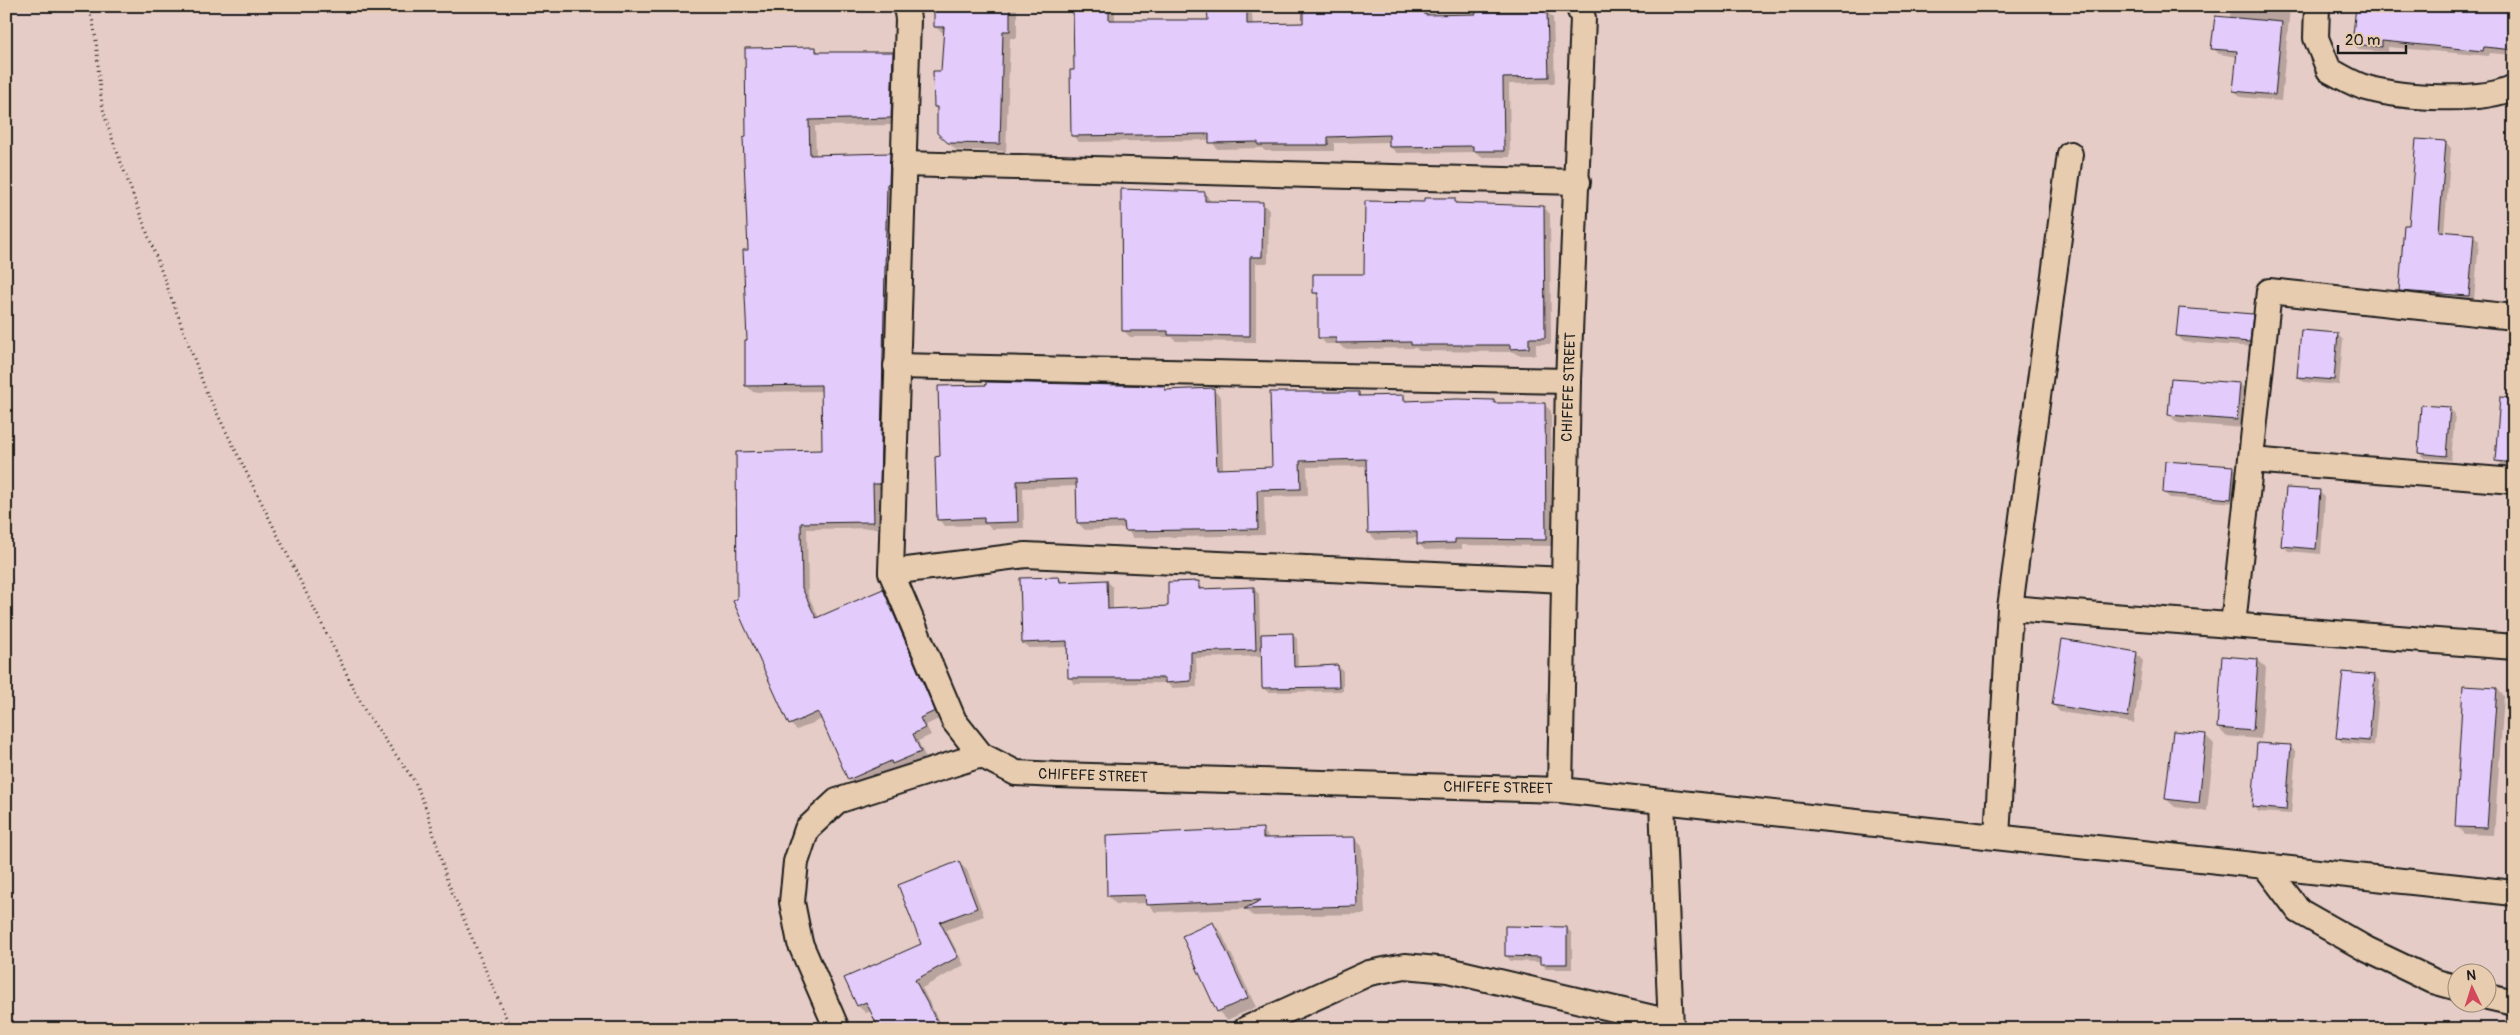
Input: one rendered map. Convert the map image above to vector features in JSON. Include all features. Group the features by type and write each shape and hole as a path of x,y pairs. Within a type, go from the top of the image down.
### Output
{"street":[{"path":"906,6 908,19 891,572 1026,555 1565,580"},
{"name":"CHIFEFE STREET","path":"891,572 954,721 981,755 1016,772 1049,775 1560,790 1568,381 1578,182 1583,18 1578,6"},
{"path":"2317,6 2316,38 2329,70 2366,88 2431,98 2502,93 2514,88"},
{"path":"1997,836 2010,608 2070,154"},
{"path":"903,164 1578,182"},
{"path":"2233,625 2269,291 2514,316"},
{"path":"896,366 1568,381"},
{"path":"2251,460 2514,481"},
{"path":"2010,608 2514,647"},
{"path":"837,1029 800,943 792,902 796,862 807,829 837,801 981,755"},
{"path":"1560,790 2514,893"},
{"path":"1246,1029 1370,973 1405,966 1448,970 1670,1026 1662,802"},
{"path":"2265,866 2299,912 2366,949 2433,981 2448,985"},
{"path":"2498,999 2514,1003"}],"path":[{"path":"88,6 92,17 99,60 102,104 113,141 206,391 365,711 415,782 427,811 447,880 511,1029"}],"building":[{"path":"934,6 1010,6 1010,31 1003,31 1000,144 948,143 937,133 937,107 934,107 933,71 941,71 944,27 934,27"},
{"path":"1073,6 1109,6 1109,20 1208,20 1207,6 1247,6 1247,24 1303,23 1303,6 1425,6 1425,15 1476,14 1476,11 1547,11 1549,77 1503,78 1504,151 1473,151 1473,146 1389,147 1389,135 1328,137 1328,145 1258,145 1258,142 1209,143 1209,134 1071,136 1070,70 1074,70"},
{"path":"2356,6 2514,6 2514,50 2484,47 2483,51 2382,41 2382,47 2352,44"},
{"path":"2215,16 2282,22 2275,95 2233,91 2237,51 2211,49"},
{"path":"816,47 816,52 893,52 891,118 809,120 810,155 890,153 889,184 887,184 880,484 873,484 874,522 801,523 802,588 816,618 883,589 935,711 920,718 925,728 913,734 921,752 892,764 891,761 848,780 818,712 789,725 733,601 737,599 736,452 822,450 821,385 745,386 745,340 747,340 743,250 748,250 743,138 746,137 745,48"},
{"path":"2416,139 2446,141 2439,231 2474,234 2469,296 2399,291 2404,225 2409,225"},
{"path":"1121,189 1205,192 1205,201 1263,202 1262,257 1250,257 1250,336 1168,335 1168,331 1122,331"},
{"path":"1424,198 1455,198 1455,203 1544,206 1545,338 1529,338 1529,348 1510,349 1510,345 1411,345 1411,342 1336,343 1336,338 1318,338 1318,293 1313,293 1313,274 1364,274 1365,201 1424,202"},
{"path":"2179,308 2253,314 2250,342 2176,336"},
{"path":"2301,330 2338,333 2334,380 2297,377"},
{"path":"2171,378 2240,383 2237,420 2168,415"},
{"path":"986,382 1165,386 1165,390 1214,388 1217,469 1272,467 1270,392 1359,392 1359,396 1404,395 1404,401 1457,399 1494,400 1494,403 1545,403 1546,540 1455,539 1455,543 1417,544 1417,532 1368,533 1366,459 1300,461 1301,489 1257,490 1258,529 1125,531 1124,522 1077,523 1076,479 1017,481 1018,522 984,523 984,518 937,520 935,457 940,456 938,386 986,385"},
{"path":"2500,397 2514,398 2514,463 2495,461"},
{"path":"2421,405 2450,407 2446,456 2418,453"},
{"path":"2165,461 2234,466 2231,499 2163,493"},
{"path":"2286,488 2320,490 2316,549 2281,546"},
{"path":"1059,577 1060,582 1107,580 1108,609 1168,606 1168,582 1199,581 1199,589 1254,587 1256,650 1191,652 1191,681 1165,683 1165,678 1068,678 1067,641 1022,643 1020,578"},
{"path":"1293,633 1294,667 1338,665 1339,687 1262,688 1261,634"},
{"path":"2062,639 2137,652 2128,717 2052,705"},
{"path":"2222,656 2258,659 2253,731 2217,728"},
{"path":"2343,672 2375,675 2369,741 2336,738"},
{"path":"2463,686 2497,688 2487,828 2455,827"},
{"path":"2173,731 2206,734 2199,803 2165,799"},
{"path":"2257,743 2291,745 2286,810 2252,807"},
{"path":"1263,828 1263,838 1355,837 1357,906 1244,909 1261,900 1146,905 1145,895 1107,896 1106,835"},
{"path":"959,861 977,908 940,922 958,957 915,980 941,1029 879,1029 866,1002 857,1006 844,978 921,944 898,885"},
{"path":"1213,922 1248,998 1217,1012 1182,936"},
{"path":"1505,926 1567,927 1567,964 1540,964 1540,957 1505,956"}]}
